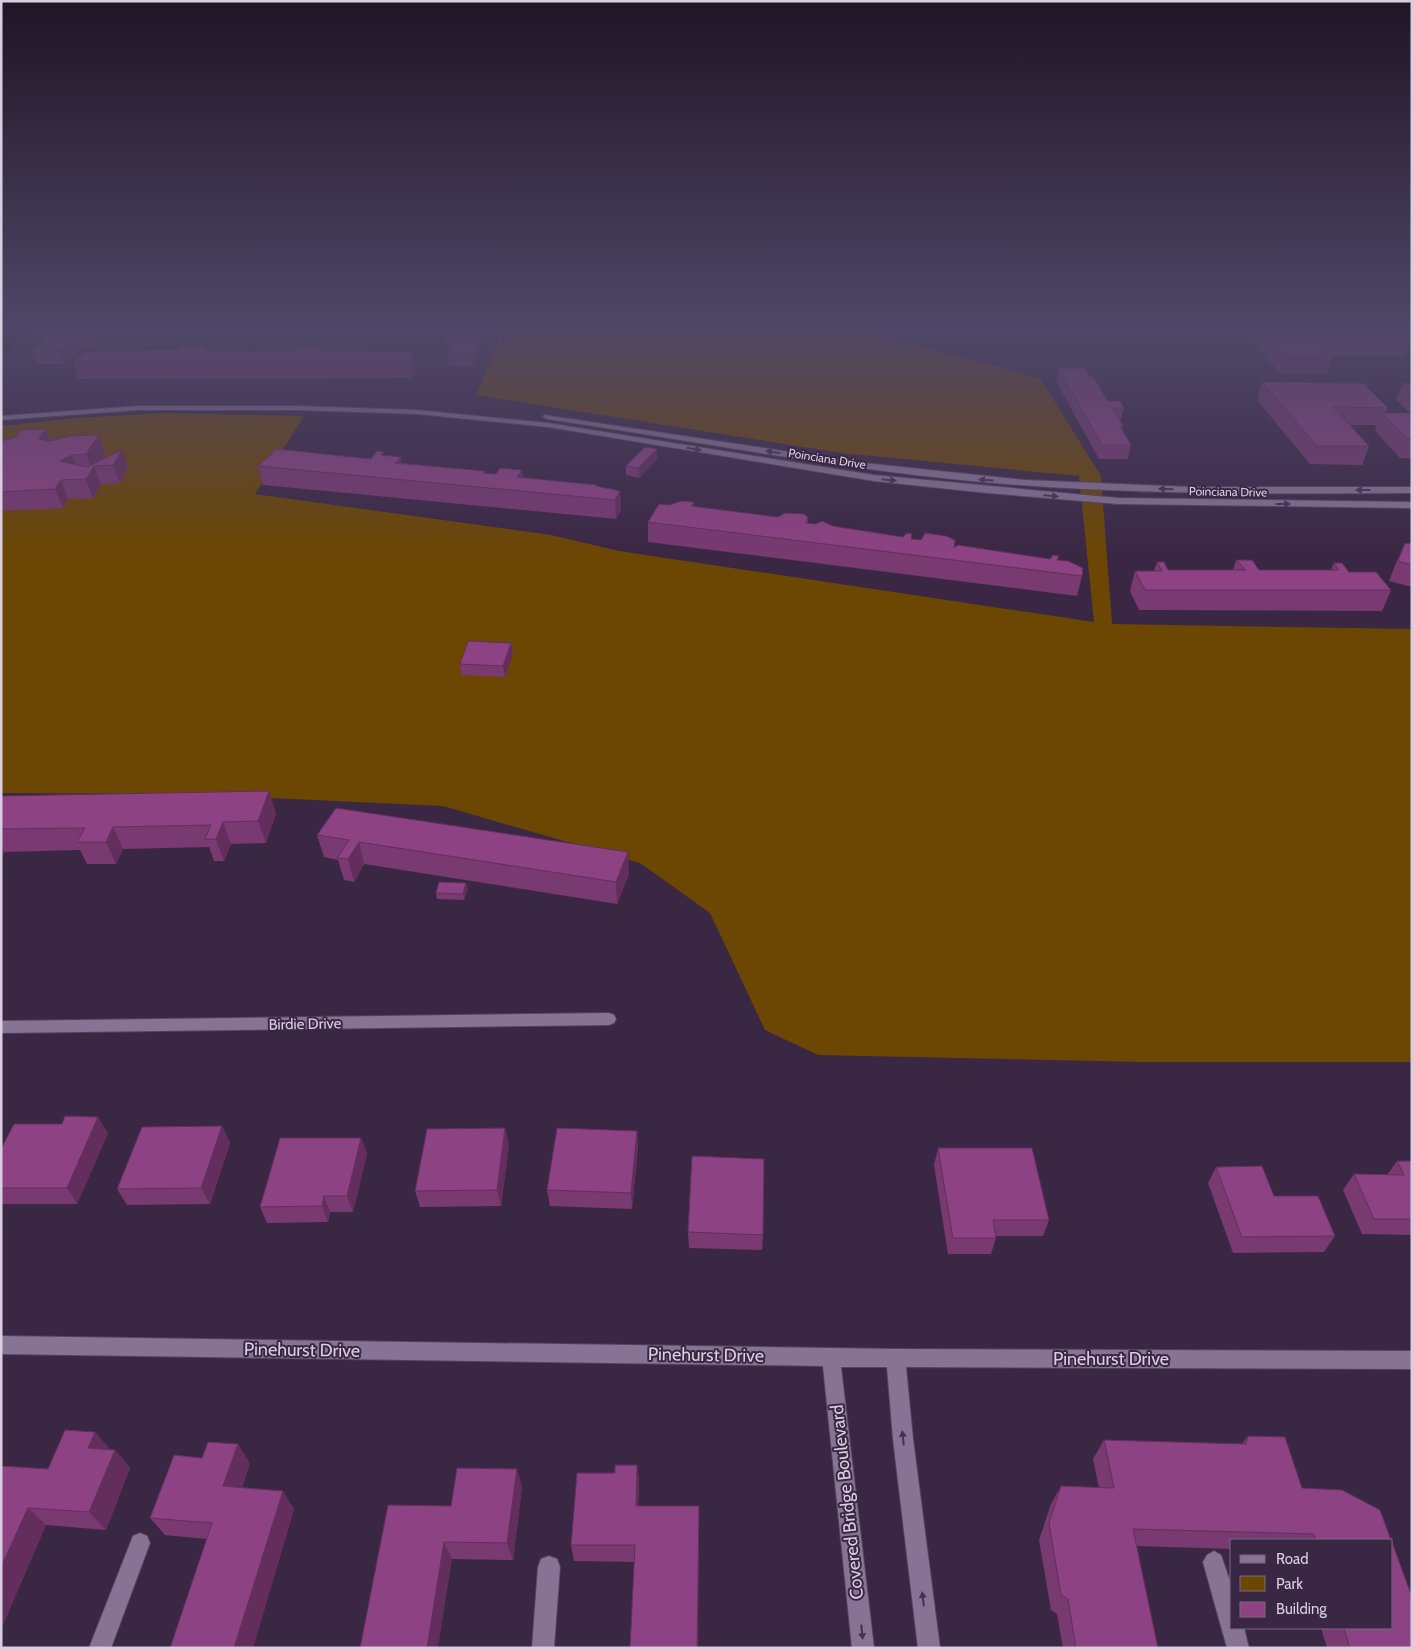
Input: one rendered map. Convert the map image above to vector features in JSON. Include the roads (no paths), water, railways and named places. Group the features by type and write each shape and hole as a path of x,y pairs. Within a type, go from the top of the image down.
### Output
{"street":[{"name":"Poinciana Drive","path":"1,411 75,404"},
{"name":"Poinciana Drive","path":"406,404 524,414 850,464 973,479 1129,488 1238,491 1412,490"},
{"name":"Poinciana Drive","path":"1,418 138,408 307,408 417,412 548,425 874,478 987,490 1118,501 1412,505"},
{"name":"Birdie Drive","path":"1,1027 609,1019"},
{"name":"Pinehurst Drive","path":"1,1345 896,1358 1412,1360"},
{"name":"Covered Bridge Boulevard","path":"831,1357 864,1648"},
{"path":"896,1358 903,1439 929,1648"},
{"path":"100,1648 140,1543"},
{"path":"1214,1562 1230,1619"},
{"path":"542,1648 549,1567"},
{"path":"1233,1629 1238,1648"}]}
